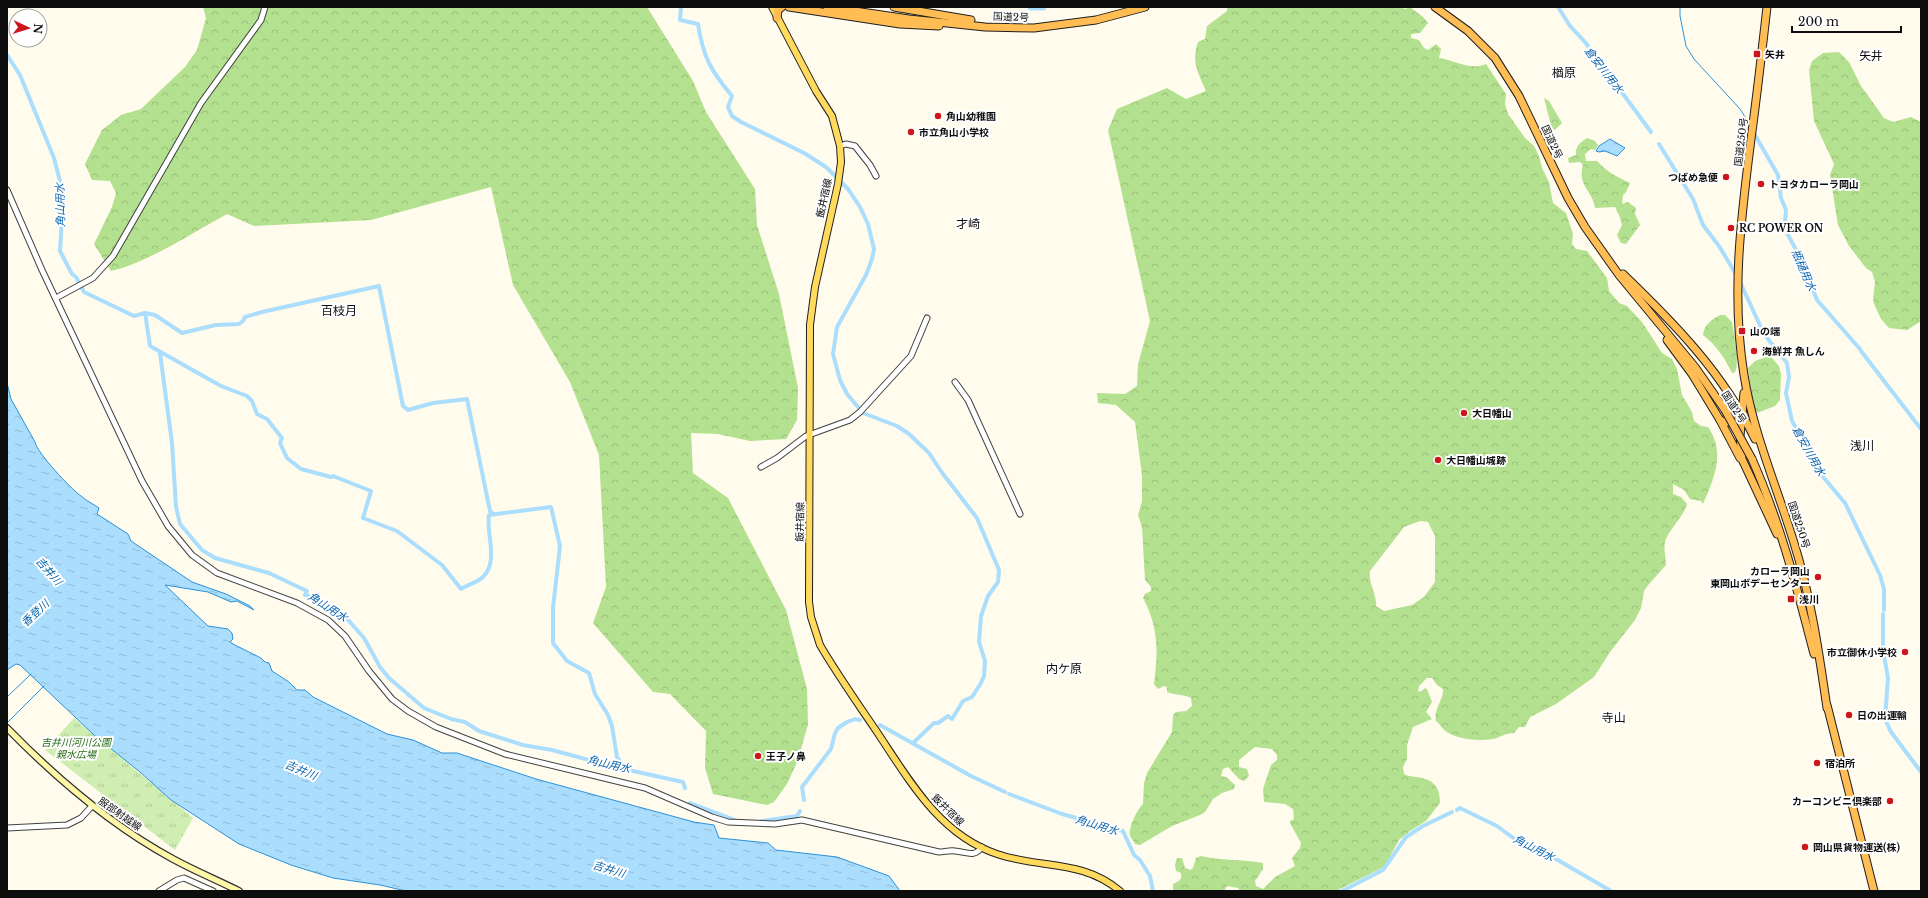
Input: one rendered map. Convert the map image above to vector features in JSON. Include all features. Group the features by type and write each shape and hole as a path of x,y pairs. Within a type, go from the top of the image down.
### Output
{"highway":[{"path":"777,18 778,10 782,7"},
{"path":"789,7 874,20 929,26 988,25"},
{"name":"国道2号","path":"827,7 909,19 1034,28 1096,20 1145,7"},
{"path":"894,7 988,25"},
{"name":"国道2号","path":"1435,7 1468,31 1482,44 1508,77 1519,96 1568,198 1600,250 1637,298 1695,367 1725,410 1752,459 1772,504 1780,529 1820,675 1827,708 1874,891"},
{"name":"国道250号","path":"1767,7 1739,237 1737,268 1739,330 1746,391 1765,460 1791,532 1808,592 1827,708"},
{"path":"1600,250 1665,314 1735,397 1741,396 1746,391"},
{"path":"1637,298 1639,304 1692,374 1742,459 1770,516 1782,547 1797,603 1820,675"},
{"path":"1716,374 1743,416 1765,460"},
{"path":"1742,459 1740,447 1743,416 1747,408 1746,391"},
{"path":"1720,420 1730,423 1743,416"},
{"path":"1740,447 1746,434 1753,435"}],"main road":[{"name":"飯井宿線","path":"772,7 816,91 832,116 840,146 841,162 838,184 812,305 810,325 811,434 809,602 811,617 820,645 922,799 947,825 982,847 997,854 1028,862 1082,869 1097,875 1120,891"},
{"name":"服部射越線","path":"7,728 92,806 134,836 173,859 239,891"}],"street":[{"path":"56,298 87,282 100,272 121,244 201,103 261,20 265,7"},
{"path":"840,146 846,144 855,146 870,165 876,176"},
{"path":"7,190 42,270 142,481 155,506 180,543 192,555 217,572 297,603 328,620 345,636 369,671 392,699 420,719 488,748 645,788 712,817 728,822 775,824 802,820 939,852 955,851 973,854 978,852 982,847"},
{"path":"761,467 777,458 796,442 811,434 850,420 869,404 911,356 927,318"},
{"path":"955,382 968,400 1020,514"},
{"path":"7,828 67,825 81,818 92,806"},
{"path":"159,891 177,880 184,878 213,891"}],"green space":[{"path":"203,7 647,7 693,81 706,112 755,189 757,225 779,294 798,388 797,420 786,439 750,441 718,434 691,433 693,473 728,498 786,610 807,689 808,724 798,760 787,784 774,802 767,805 713,794 705,768 706,731 670,694 653,692 593,623 606,587 599,455 570,382 513,285 491,187 371,220 254,226 227,214 155,254 125,267 111,271 94,244 112,207 116,193 110,181 92,180 85,164 102,130 121,115 141,109 185,67 197,50 206,18"},
{"path":"1227,7 1400,7 1405,9 1410,7 1428,23 1420,33 1411,34 1411,38 1419,40 1424,48 1428,50 1436,44 1441,49 1439,58 1468,66 1480,66 1486,64 1506,94 1505,104 1508,114 1525,138 1534,146 1539,156 1542,168 1549,182 1553,203 1566,213 1573,234 1572,244 1576,249 1587,251 1607,278 1609,291 1619,303 1627,306 1642,322 1662,353 1672,359 1677,369 1682,395 1692,412 1694,421 1701,426 1708,427 1716,446 1717,456 1714,475 1703,504 1701,501 1690,499 1684,490 1673,484 1673,494 1681,497 1687,504 1666,540 1664,547 1666,565 1644,591 1641,608 1635,620 1610,652 1594,677 1556,704 1530,717 1525,727 1519,727 1514,733 1487,740 1475,740 1458,737 1445,731 1436,721 1435,717 1442,697 1443,689 1437,685 1432,678 1427,678 1419,686 1418,691 1420,692 1425,688 1427,689 1432,702 1426,712 1432,719 1413,727 1407,745 1407,759 1403,767 1404,774 1422,778 1434,784 1439,792 1440,803 1426,821 1399,840 1386,864 1382,868 1336,891 1240,891 1238,888 1227,886 1224,891 1173,891 1173,884 1181,877 1181,873 1176,871 1175,865 1177,858 1182,858 1185,868 1190,870 1193,868 1196,858 1201,856 1216,859 1263,863 1263,869 1255,881 1256,886 1263,889 1275,877 1295,866 1292,858 1300,848 1301,843 1290,823 1290,821 1294,819 1293,809 1285,804 1264,802 1263,789 1271,765 1277,760 1277,755 1272,749 1255,747 1239,760 1239,767 1247,769 1249,776 1244,781 1239,779 1228,767 1223,769 1221,776 1226,777 1235,785 1234,789 1222,793 1213,799 1205,812 1172,826 1140,845 1135,844 1130,836 1130,828 1134,818 1143,804 1144,783 1147,773 1172,732 1173,715 1176,712 1186,711 1192,706 1191,698 1167,692 1167,687 1164,686 1158,689 1154,684 1156,640 1152,619 1143,598 1145,594 1151,591 1151,587 1145,580 1142,527 1138,515 1142,501 1142,475 1135,422 1116,405 1098,403 1097,393 1125,394 1137,386 1138,364 1150,321 1108,130 1117,109 1167,88 1186,99 1206,91 1196,67 1196,49 1198,42 1205,39 1207,26 1227,11","holes":["1420,521 1428,522 1435,536 1435,582 1424,597 1412,605 1384,611 1376,606 1370,580 1370,571 1404,527"]},
{"path":"1839,52 1849,62 1861,86 1884,118 1893,122 1911,117 1921,122 1921,321 1907,330 1889,328 1881,319 1873,299 1875,282 1872,272 1866,268 1849,246 1838,225 1830,175 1834,164 1814,121 1809,70 1812,61 1823,53"},
{"path":"1544,98 1549,101 1562,123 1555,130 1552,129"},
{"path":"1587,138 1595,141 1598,145 1595,150 1591,149 1585,154 1586,161 1597,161 1612,174 1630,183 1623,195 1622,204 1628,202 1636,208 1635,214 1640,225 1626,244 1621,243 1617,235 1622,225 1615,207 1595,208 1594,202 1582,178 1583,165 1580,162 1569,163 1568,158 1576,155 1577,147"},
{"path":"1720,315 1725,315 1732,322 1737,362 1735,372 1732,373 1720,352 1703,335 1708,323"},
{"path":"1766,357 1771,357 1779,366 1781,374 1780,400 1775,406 1757,413 1753,405 1748,368 1755,361"},
{"name":"吉井川河川公園 親水広場","path":"74,718 193,818 175,850 45,750"}],"water":[{"path":"1610,139 1625,148 1617,156 1605,151 1596,151 1599,146"},
{"path":"7,383 11,399 37,447 63,479 76,492 99,508 97,514 128,534 131,541 192,582 226,594 250,606 254,610 237,601 231,602 208,592 165,585 208,626 228,629 232,633 233,639 230,642 269,663 272,671 289,682 297,690 305,690 313,697 387,734 413,740 442,753 457,753 536,779 694,822 714,825 719,838 768,843 776,850 837,857 889,876 900,891 406,891 380,885 333,878 291,865 239,844 171,800 140,772 94,735 20,665 16,664 7,670"}],"waterway":[{"path":"681,7 680,20 698,24 705,55 713,71 732,96 728,107 732,116 741,122 804,153 826,167 848,189 860,207 868,224 874,249 866,275 837,327 833,354 840,380 847,394 863,413 897,426 909,434 929,453 943,474 977,518 999,570 998,582 988,596 981,616 979,642 985,661 984,676 981,683 972,697 963,701 952,719 948,716 938,723 934,723 913,743"},
{"path":"1031,7 1043,7"},
{"name":"倉安川用水","path":"1558,7 1570,26 1585,42 1651,132"},
{"path":"1680,7 1680,16 1686,46 1694,59 1740,109 1749,123"},
{"path":"7,55 20,75 54,158 61,185 62,217 60,251 72,274 76,277 84,292 134,316 145,313 150,346 221,386 247,396 252,401 257,414 267,419 282,438 280,443 287,458 301,469 331,477 333,476 371,491 363,518 397,531 442,565 461,589 481,579 488,571 491,556 489,515 551,507 560,546 553,608 553,643 567,661 589,673 595,694 608,715 612,726 617,757 625,768"},
{"name":"瓶樋用水","path":"1755,135 1778,175 1781,198 1786,210 1785,222 1787,233 1802,261 1817,300 1860,349"},
{"name":"倉安川用水","path":"1659,144 1693,199 1703,225 1719,246 1737,276"},
{"name":"倉安川用水","path":"1740,282 1764,334 1787,363 1789,377 1786,393 1792,421 1824,478 1845,503 1880,575 1884,589 1884,610"},
{"name":"角山用水","path":"145,313 155,315 182,333 216,325 239,324 245,317 262,312 379,286 403,406 408,410 433,403 467,399 490,511 493,514"},
{"name":"瓶樋用水","path":"1861,351 1921,429"},
{"name":"角山用水","path":"160,353 172,443 176,507 180,524 202,550 215,558 269,573 307,591 305,595 322,601 349,621 364,638 380,667 389,678 424,708 451,719 465,722 479,731 523,745 552,750 615,767 683,782 685,788"},
{"name":"倉安川用水","path":"1883,614 1883,650 1888,678 1885,719 1891,732 1921,772"},
{"path":"7,697 31,674"},
{"path":"7,723 44,686"},
{"name":"角山用水","path":"804,800 802,787 831,749 835,733 838,728 855,719 860,720"},
{"name":"角山用水","path":"880,725 971,776 1005,792"},
{"name":"角山用水","path":"1009,794 1062,814 1123,831 1134,855 1140,860 1150,876 1153,891"},
{"name":"角山用水","path":"690,803 735,820"},
{"name":"角山用水","path":"1457,810 1460,808 1497,826 1516,840 1544,852 1611,891"},
{"name":"角山用水","path":"762,821 797,816 800,811"},
{"name":"角山用水","path":"1342,891 1383,870 1406,837 1423,826 1452,812"}],"place":[{"name":"矢井","path":"1757,54"},
{"name":"角山幼稚園","path":"938,116"},
{"name":"市立角山小学校","path":"911,132"},
{"name":"つばめ急便","path":"1726,177"},
{"name":"トヨタカローラ岡山","path":"1761,184"},
{"name":"RC POWER ON","path":"1731,228"},
{"name":"山の端","path":"1742,331"},
{"name":"海鮮丼 魚しん","path":"1754,351"},
{"name":"大日幡山","path":"1464,413"},
{"name":"大日幡山城跡","path":"1438,460"},
{"name":"カローラ岡山 東岡山ボデーセンター","path":"1818,577"},
{"name":"浅川","path":"1791,599"},
{"name":"市立御休小学校","path":"1905,652"},
{"name":"日の出運輸","path":"1849,715"},
{"name":"王子ノ鼻","path":"758,756"},
{"name":"宿泊所","path":"1817,763"},
{"name":"カーコンビニ倶楽部","path":"1890,801"},
{"name":"岡山県貨物運送(株)","path":"1805,847"}],"district":[{"name":"矢井","path":"1871,55"},
{"name":"楢原","path":"1564,72"},
{"name":"才崎","path":"968,223"},
{"name":"百枝月","path":"339,310"},
{"name":"浅川","path":"1862,445"},
{"name":"内ケ原","path":"1064,668"},
{"name":"寺山","path":"1614,717"}],"water label":[{"name":"吉井川","path":"49,571"},
{"name":"香登川","path":"35,613"},
{"name":"吉井川","path":"301,770"},
{"name":"吉井川","path":"609,869"}]}
